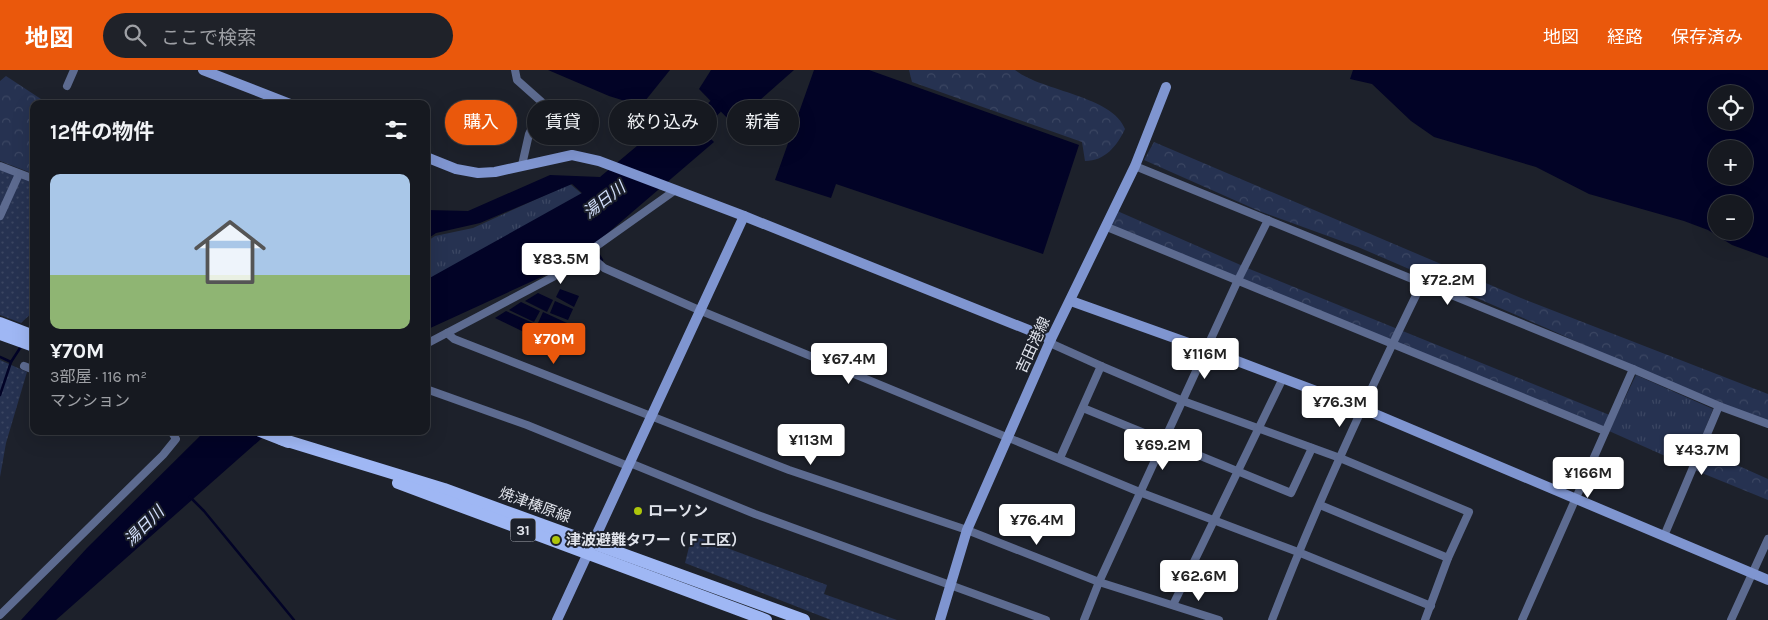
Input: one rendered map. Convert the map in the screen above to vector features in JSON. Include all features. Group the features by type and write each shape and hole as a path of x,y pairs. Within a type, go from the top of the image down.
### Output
{"main road":[{"path":"5,330 30,335"},
{"path":"5,330 30,344"},
{"name":"焼津榛原線","path":"270,435 444,488 766,620"},
{"name":"焼津榛原線","path":"589,548 804,620"}],"street":[{"path":"67,86 74,70"},
{"path":"203,70 280,100"},
{"path":"515,70 517,80 544,104 529,134 522,165"},
{"name":"吉田港線","path":"940,620 967,530 1050,341 1135,166 1166,87"},
{"path":"430,158 456,168 478,173 495,172 572,155 599,161 744,216 1050,341 1101,366 1183,401 1340,458 1469,512 1448,558 1425,620"},
{"path":"0,166 30,178"},
{"path":"1135,166 1633,369 1719,406 1768,424"},
{"path":"0,216 19,174"},
{"path":"430,342 553,277 672,190"},
{"path":"559,620 589,548 744,216"},
{"path":"1084,620 1099,582 1142,493 1164,440 1268,220"},
{"path":"1107,226 1606,431"},
{"path":"587,253 604,268 699,310 1142,493 1298,552 1431,606"},
{"path":"1272,620 1298,552 1320,506 1361,408 1422,283"},
{"path":"1071,301 1361,408 1768,580"},
{"path":"447,333 454,339 789,470 967,530 1099,582 1219,620"},
{"path":"24,366 30,368"},
{"path":"1060,458 1101,366"},
{"path":"1522,620 1633,369"},
{"path":"1173,606 1212,520 1238,472 1283,378"},
{"path":"430,390 527,425 756,514 1046,620"},
{"path":"1664,536 1719,406"},
{"path":"1083,408 1291,493 1312,448"},
{"path":"0,615 163,455 176,439 174,435"},
{"path":"1320,506 1448,558"},
{"path":"1731,620 1768,539"}],"green space":[{"path":"909,70 1015,70 1041,83 1092,101 1118,118 1125,129 1110,151 1099,158 1085,161 1082,142 912,82"},
{"path":"6,76 42,100 30,100 30,172 0,161 0,81"},
{"path":"1154,142 1521,298 1768,394 1768,424 1719,406 1553,331 1358,247 1259,211 1144,160"},
{"path":"0,169 30,179 30,315 21,323 0,315"},
{"path":"570,184 582,194 430,280 430,239 435,236 473,228"},
{"path":"1115,210 1252,270 1612,416 1605,431 1107,227"},
{"path":"0,360 27,372 6,443 0,477"},
{"path":"1636,375 1713,409 1690,467 1609,431"},
{"path":"1701,449 1768,479 1768,500 1692,469"},
{"path":"692,535 827,585 824,594 897,620 831,620 685,563"}],"water":[{"path":"548,70 670,70 646,100 622,100"},
{"path":"711,70 794,70 760,100 727,100 727,118 717,108 717,100 710,100 699,89"},
{"path":"814,70 869,70 1079,145 1043,254 836,184 831,198 775,180 787,145 799,145 799,112"},
{"path":"1353,70 1768,70 1768,258 1732,245 1724,240 1753,240 1753,195 1708,195 1708,230 1684,221 1589,194 1536,167 1434,137 1411,121 1372,84 1350,79"},
{"name":"湯日川","path":"638,145 710,145 574,262 430,328 430,278 582,193 572,184 480,223 436,233 430,237 430,210 468,211 550,175 600,177"},
{"path":"560,289 579,296 574,307 556,297"},
{"path":"538,293 553,300 547,312 525,301"},
{"path":"555,301 573,309 568,320 550,313"},
{"path":"521,302 540,311 534,322 509,310"},
{"path":"506,311 533,323 528,334 495,318"},
{"path":"543,312 567,323 562,334 538,323"},
{"path":"537,326 561,336 556,346 533,335"},
{"name":"湯日川","path":"201,435 265,435 56,620 21,620 87,548"}],"waterway":[{"path":"597,252 602,260"},
{"path":"0,395 11,362 22,345"},
{"path":"0,357 11,362"},
{"path":"190,497 204,511 294,620"}],"place":[{"name":"ローソン","path":"638,511"},
{"name":"津波避難タワー（Ｆ工区）","path":"556,540"}]}
